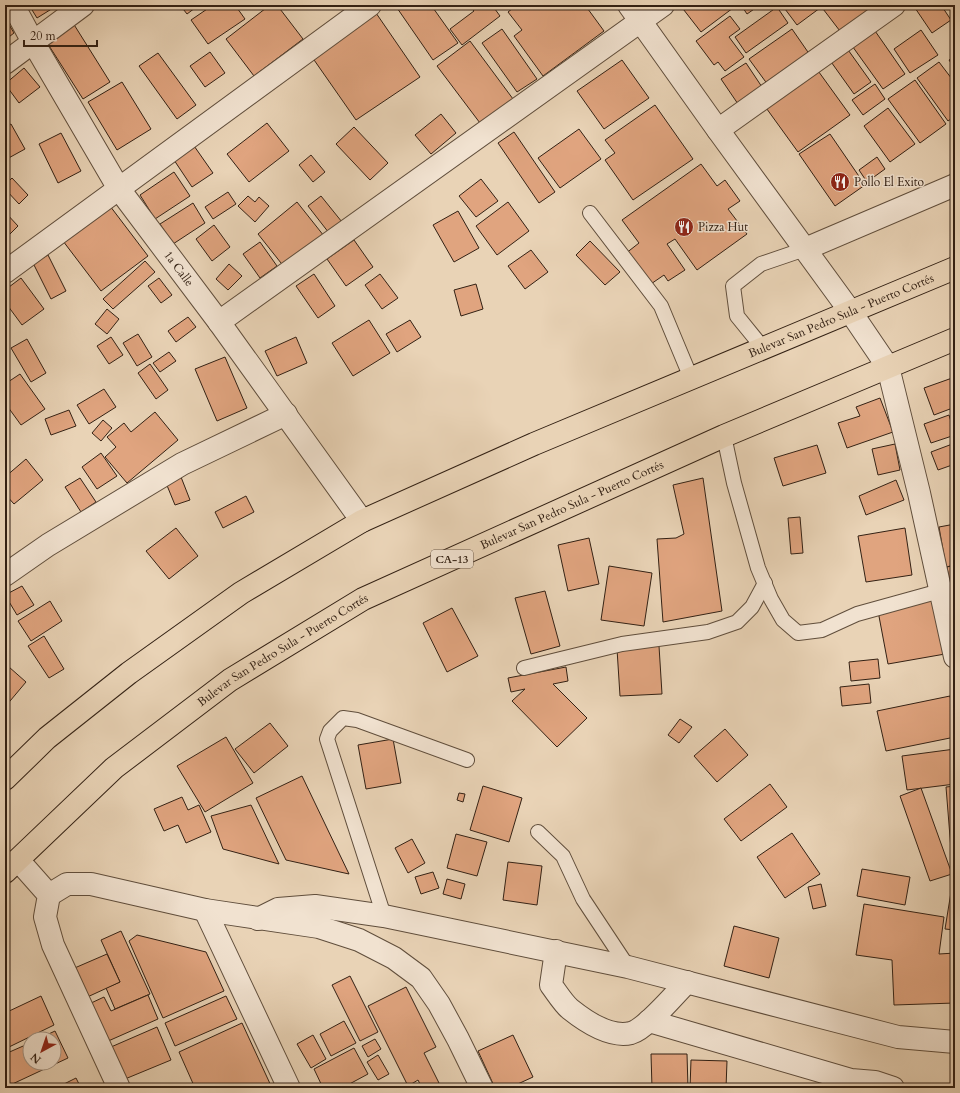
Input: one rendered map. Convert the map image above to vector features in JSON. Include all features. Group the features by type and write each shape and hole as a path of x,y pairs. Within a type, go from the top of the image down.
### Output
{"highway":[{"name":"Bulevar San Pedro Sula - Puerto Cortés","path":"5,779 47,738 136,668 240,593 362,521 534,444 955,268"},
{"name":"Bulevar San Pedro Sula - Puerto Cortés","path":"11,866 114,768 230,680 364,598 724,436 955,339"}],"street":[{"name":"1a Calle","path":"13,5 33,42 119,188 219,322 362,521"},
{"path":"5,63 83,5"},
{"path":"5,272 370,5"},
{"path":"219,322 635,13 663,5"},
{"path":"718,130 894,5"},
{"path":"635,13 850,311 888,367 919,493 955,657"},
{"path":"805,249 955,186"},
{"path":"5,575 48,545 182,464 286,414"},
{"path":"11,866 49,895"},
{"path":"119,1088 53,945 45,917 49,895 67,884 91,884 205,910 319,927 359,940 394,958 421,978 439,1004 482,1088"},
{"path":"258,919 278,909 315,906 384,916 628,967 898,1037 955,1042"},
{"path":"205,910 290,1088"},
{"path":"556,951 551,986 569,1009 601,1030 616,1033 631,1033 649,1021 688,982"},
{"path":"649,1021 851,1080 881,1086"}],"lane":[{"path":"590,213 661,306 691,378"},
{"path":"763,348 737,316 733,286 761,264 805,249"},
{"path":"724,436 734,483 758,568 771,599 783,620 798,633 822,630 857,614 940,590"},
{"path":"524,668 622,644 708,632 737,622 752,607 765,583"},
{"path":"384,916 327,739 330,731 343,718 357,720 467,760"},
{"path":"538,832 563,856 583,899 628,967"}],"building":[{"path":"29,5 58,5 37,18"},
{"path":"180,5 199,5 187,14"},
{"path":"213,5 235,5 245,19 208,44 191,20"},
{"path":"270,5 277,5 303,39 254,76 226,39"},
{"path":"395,5 431,5 458,43 433,60"},
{"path":"469,5 492,5 500,16 462,45 450,29 474,11"},
{"path":"517,5 585,5 604,31 543,76 514,36 522,30 508,12"},
{"path":"680,5 737,5 701,32"},
{"path":"741,5 760,5 747,14"},
{"path":"782,5 818,5 820,8 797,25"},
{"path":"820,5 863,5 870,14 843,35"},
{"path":"913,5 941,5 951,20 932,33"},
{"path":"948,5 955,5 955,8 951,11"},
{"path":"777,7 788,23 746,53 735,37"},
{"path":"376,13 420,77 356,120 312,57"},
{"path":"730,16 740,29 729,37 744,57 725,71 718,62 714,65 696,41"},
{"path":"5,18 14,33 5,40"},
{"path":"73,23 110,82 83,99 46,41"},
{"path":"873,28 905,74 883,89 850,43"},
{"path":"502,29 537,79 517,92 482,43"},
{"path":"792,29 810,55 768,85 749,59"},
{"path":"921,30 938,55 910,73 894,49"},
{"path":"470,41 516,103 483,127 437,66"},
{"path":"846,47 871,82 854,94 829,59"},
{"path":"210,52 225,73 205,87 190,66"},
{"path":"158,53 196,105 177,119 139,66"},
{"path":"955,56 955,69 949,60"},
{"path":"622,60 649,98 604,129 577,91"},
{"path":"939,62 955,83 955,116 948,121 917,78"},
{"path":"746,63 762,87 738,104 721,79"},
{"path":"24,68 40,87 19,103 5,84"},
{"path":"816,68 850,115 798,152 764,105"},
{"path":"915,80 946,124 920,143 888,99"},
{"path":"122,82 151,129 117,150 88,102"},
{"path":"875,84 885,99 863,115 852,100"},
{"path":"655,105 693,159 633,200 605,160 615,153 605,140"},
{"path":"888,108 915,144 890,162 864,126"},
{"path":"441,114 456,133 431,154 415,135"},
{"path":"267,123 289,151 249,182 227,154"},
{"path":"11,124 25,149 5,160 5,127"},
{"path":"354,127 388,163 370,180 336,144"},
{"path":"579,129 601,159 560,188 538,158"},
{"path":"514,132 555,192 539,203 498,143"},
{"path":"61,133 81,171 58,183 39,144"},
{"path":"830,134 865,185 835,206 799,154"},
{"path":"192,143 213,173 192,187 172,157"},
{"path":"311,155 325,172 313,182 299,165"},
{"path":"877,157 885,169 867,182 859,170"},
{"name":"Pizza Hut","path":"701,164 717,186 725,180 740,201 728,209 747,234 697,270 675,239 667,244 685,270 668,281 664,275 648,286 625,254 639,243 622,220"},
{"path":"174,172 190,196 155,219 140,195"},
{"path":"12,178 28,195 19,204 5,189 5,185"},
{"path":"481,179 498,201 476,217 459,196"},
{"path":"228,192 236,204 213,219 205,207"},
{"path":"248,196 255,202 259,197 269,206 255,222 238,206"},
{"path":"321,196 342,222 329,233 308,206"},
{"path":"297,202 324,236 285,268 258,234"},
{"path":"508,202 529,231 497,255 476,226"},
{"path":"193,203 205,223 173,244 160,224"},
{"path":"110,206 148,256 101,291 63,241"},
{"path":"458,211 479,248 454,262 433,225"},
{"path":"5,212 18,226 6,238 5,237"},
{"path":"214,225 230,247 212,261 196,239"},
{"path":"354,240 373,267 346,286 327,259"},
{"path":"590,241 620,272 605,285 576,255"},
{"path":"260,242 277,266 260,278 243,254"},
{"path":"531,250 548,272 525,289 508,266"},
{"path":"48,255 66,291 51,299 33,263"},
{"path":"145,261 155,272 113,309 103,299"},
{"path":"229,264 242,276 228,290 216,279"},
{"path":"314,274 335,306 318,318 296,286"},
{"path":"380,274 398,298 382,309 365,285"},
{"path":"21,278 44,309 22,325 5,302 5,290"},
{"path":"159,278 172,295 161,303 148,286"},
{"path":"476,284 483,309 461,316 454,290"},
{"path":"107,309 119,319 107,334 95,324"},
{"path":"188,317 196,327 176,342 168,331"},
{"path":"369,320 390,353 353,376 332,343"},
{"path":"410,320 421,337 397,352 386,334"},
{"path":"138,334 152,357 137,366 123,343"},
{"path":"111,337 123,355 109,364 97,346"},
{"path":"296,337 307,363 277,376 265,351"},
{"path":"27,339 46,373 31,382 11,348"},
{"path":"169,352 176,361 160,372 153,363"},
{"path":"225,357 247,408 217,421 195,369"},
{"path":"150,364 168,390 156,399 138,373"},
{"path":"20,374 45,409 21,425 5,403 5,384"},
{"path":"955,377 955,416 953,417 950,409 934,415 924,388"},
{"path":"104,389 116,407 89,424 77,405"},
{"path":"880,398 893,432 847,448 838,423 860,416 856,407"},
{"path":"69,410 76,426 51,435 45,419"},
{"path":"155,412 178,440 127,483 105,457 116,447 107,437 124,423 131,432"},
{"path":"949,415 955,435 931,443 924,424"},
{"path":"103,420 112,428 101,441 92,433"},
{"path":"955,443 955,464 938,470 931,452"},
{"path":"895,444 900,470 878,475 872,449"},
{"path":"817,445 826,473 783,486 774,458"},
{"path":"101,453 117,476 97,489 82,467"},
{"path":"26,459 43,480 14,504 5,494 5,477"},
{"path":"181,477 190,500 175,505 166,483"},
{"path":"80,478 96,502 81,512 65,487"},
{"path":"703,478 722,611 663,622 657,539 676,538 684,534 673,485"},
{"path":"896,480 904,500 866,515 859,496"},
{"path":"246,496 254,512 223,528 215,512"},
{"path":"800,517 803,553 791,554 788,518"},
{"path":"955,524 955,565 946,567 939,527"},
{"path":"176,528 198,556 169,579 146,551"},
{"path":"905,528 912,575 866,582 858,536"},
{"path":"589,538 599,584 568,591 558,545"},
{"path":"955,565 955,611 947,567"},
{"path":"609,566 652,573 644,626 601,620"},
{"path":"22,586 34,605 17,615 5,595"},
{"path":"545,591 560,646 531,654 515,598"},
{"path":"935,600 945,654 888,664 878,611"},
{"path":"50,601 62,621 31,641 18,621"},
{"path":"452,608 478,656 447,672 423,623"},
{"path":"44,636 64,669 49,678 28,646"},
{"path":"659,646 662,694 620,696 617,649"},
{"path":"878,659 880,678 851,681 849,662"},
{"path":"9,667 26,682 5,707 5,672"},
{"path":"566,667 568,681 553,684 587,718 557,747 512,701 525,689 511,692 508,678"},
{"path":"869,684 871,703 842,706 840,687"},
{"path":"950,696 955,721 955,737 886,751 877,711"},
{"path":"680,719 692,727 679,743 668,735"},
{"path":"270,723 288,746 254,773 235,749"},
{"path":"725,729 748,755 717,782 694,756"},
{"path":"226,737 253,783 205,812 177,766"},
{"path":"393,739 401,783 366,789 358,745"},
{"path":"955,749 955,784 907,790 902,756"},
{"path":"302,776 349,874 286,860 256,798"},
{"path":"770,784 787,807 741,841 724,819"},
{"path":"483,786 522,798 509,842 470,830"},
{"path":"955,786 955,887 954,887 946,787"},
{"path":"921,788 952,874 930,881 900,796"},
{"path":"459,793 465,794 463,802 457,800"},
{"path":"182,797 188,810 199,805 211,832 186,843 178,825 164,831 154,809"},
{"path":"251,805 279,864 223,849 211,816"},
{"path":"792,833 820,874 785,898 757,857"},
{"path":"456,834 487,842 477,876 447,868"},
{"path":"412,839 425,863 408,873 395,848"},
{"path":"508,862 542,866 537,905 503,900"},
{"path":"862,869 910,877 905,905 857,896"},
{"path":"433,872 439,888 421,894 415,877"},
{"path":"447,879 465,884 461,899 443,894"},
{"path":"821,884 826,906 813,909 808,887"},
{"path":"951,892 955,893 955,930 945,929"},
{"path":"864,904 944,917 939,954 955,953 955,1003 894,1005 892,960 856,955"},
{"path":"734,926 779,938 769,978 724,966"},
{"path":"121,931 150,994 115,1009 106,988 120,982 101,940"},
{"path":"137,935 206,952 224,991 163,1018 129,941"},
{"path":"107,954 120,982 83,999 70,970"},
{"path":"350,976 378,1032 360,1041 332,985"},
{"path":"406,987 436,1047 424,1053 439,1083 429,1088 422,1088 418,1080 408,1086 368,1006"},
{"path":"148,995 158,1019 106,1042 89,1004 104,997 111,1011"},
{"path":"41,996 54,1025 42,1031 22,1031 22,1041 9,1047 5,1039 5,1013"},
{"path":"226,996 237,1019 175,1046 165,1023"},
{"path":"344,1021 356,1043 331,1056 320,1034"},
{"path":"242,1023 272,1088 195,1088 179,1052"},
{"path":"157,1027 171,1060 125,1079 111,1047"},
{"path":"313,1035 326,1059 311,1068 297,1044"},
{"path":"513,1035 533,1077 509,1088 495,1088 478,1051"},
{"path":"375,1039 381,1049 368,1057 362,1046"},
{"path":"62,1046 68,1058 62,1061"},
{"path":"22,1047 22,1071 40,1071 6,1087 5,1054"},
{"path":"354,1048 368,1074 342,1088 323,1088 314,1069"},
{"path":"651,1054 687,1054 688,1088 652,1088"},
{"path":"378,1055 389,1074 378,1080 367,1062"},
{"path":"691,1060 727,1061 726,1088 690,1088"},
{"path":"76,1078 81,1088 56,1088"}],"place":[{"name":"Pollo El Exito","path":"840,182"},
{"name":"Pizza Hut","path":"684,227"}]}
